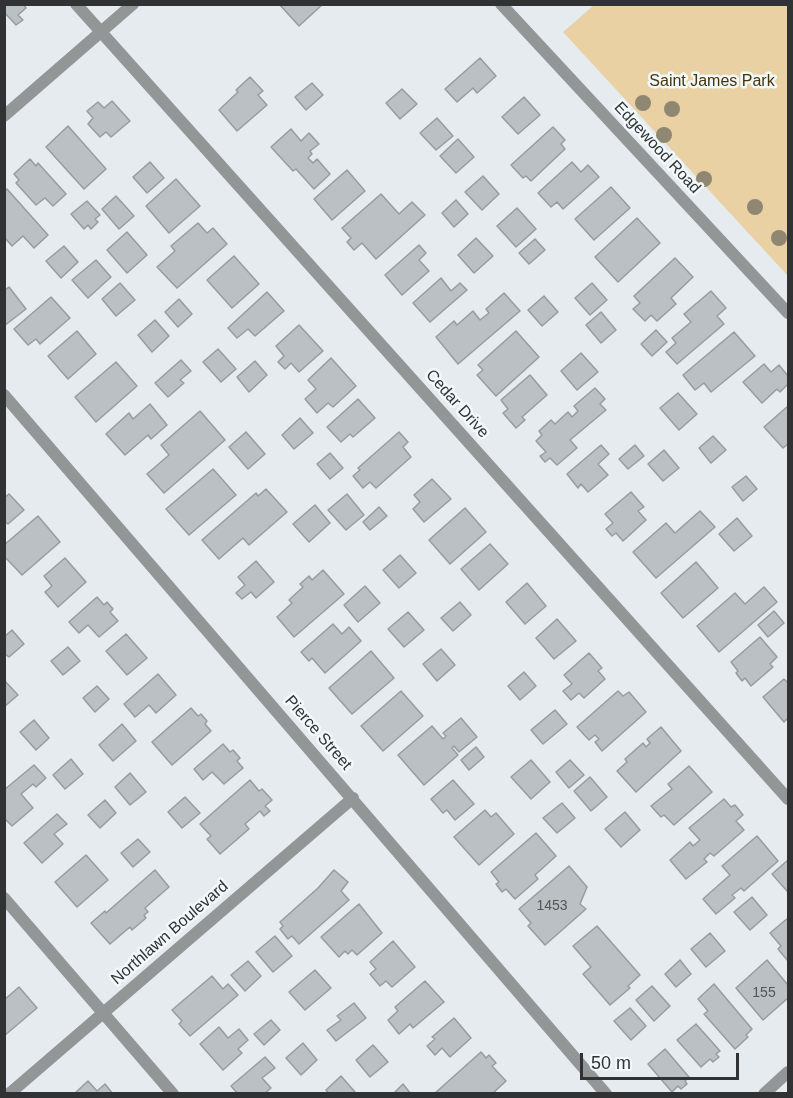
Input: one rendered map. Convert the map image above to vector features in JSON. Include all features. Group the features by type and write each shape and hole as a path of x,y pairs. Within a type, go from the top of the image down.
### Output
{"street":[{"name":"Cedar Drive","path":"76,4 789,799"},
{"path":"4,116 133,4"},
{"name":"Edgewood Road","path":"501,4 789,313"},
{"name":"Pierce Street","path":"4,395 606,1094"},
{"name":"Northlawn Boulevard","path":"9,1094 353,798"},
{"path":"4,898 172,1094"},
{"path":"764,1094 789,1072"}],"green space":[{"name":"Saint James Park","path":"594,5 788,5 788,276 563,32"}],"building":[{"path":"4,4 23,4 26,8 18,15 23,20 16,25 4,12"},
{"path":"279,4 323,4 299,26"},
{"path":"480,58 496,76 477,93 473,88 457,102 445,89"},
{"path":"250,77 263,91 258,95 267,105 237,131 219,110"},
{"path":"312,83 323,95 306,110 295,97"},
{"path":"402,89 417,104 400,119 386,103"},
{"path":"524,97 540,115 518,134 502,117"},
{"path":"112,101 130,121 111,137 106,132 100,137 88,124 93,118 87,111 98,102 104,108"},
{"path":"437,118 453,136 436,150 420,133"},
{"path":"68,126 106,169 84,189 46,147"},
{"path":"553,127 565,140 561,144 565,149 531,181 526,176 523,178 511,165"},
{"path":"291,129 301,141 309,133 319,144 310,151 312,154 308,158 313,163 317,159 330,174 314,189 271,147"},
{"path":"458,139 474,157 456,173 440,156"},
{"path":"30,159 36,166 38,163 66,194 53,206 45,198 36,205 16,183 19,180 14,174"},
{"path":"150,162 164,178 147,193 133,177"},
{"path":"572,162 581,172 588,165 599,177 563,209 557,202 551,207 538,193"},
{"path":"347,170 365,191 332,220 314,199"},
{"path":"483,176 499,194 482,210 465,192"},
{"path":"176,179 200,206 169,233 146,206"},
{"path":"611,187 630,208 594,240 575,219"},
{"path":"7,189 48,235 34,248 23,236 12,246 4,237 4,191"},
{"path":"381,194 399,214 412,202 425,215 376,259 362,243 354,250 347,242 351,238 342,228"},
{"path":"116,196 134,216 119,229 102,209"},
{"path":"456,200 468,214 454,227 442,213"},
{"path":"87,201 100,215 95,219 98,222 91,229 88,225 84,229 71,214"},
{"path":"517,208 536,229 516,247 497,226"},
{"path":"637,218 660,243 618,282 595,257"},
{"path":"198,223 207,233 213,228 227,244 177,288 157,267 175,251 171,246"},
{"path":"127,232 147,255 127,273 107,250"},
{"path":"476,238 493,256 474,273 458,255"},
{"path":"535,239 545,250 529,264 519,253"},
{"path":"419,245 426,253 419,260 429,271 402,295 385,275"},
{"path":"64,246 78,262 61,278 46,261"},
{"path":"234,256 259,284 232,308 207,280"},
{"path":"675,258 693,277 671,298 676,304 657,321 651,315 645,321 633,309 640,303 634,296"},
{"path":"96,260 111,277 88,298 72,280"},
{"path":"441,278 451,291 460,283 467,290 430,322 413,303"},
{"path":"120,283 135,300 116,316 102,299"},
{"path":"592,283 607,300 590,315 575,298"},
{"path":"9,287 26,309 4,326 4,291"},
{"path":"711,291 726,308 717,316 724,324 677,364 666,352 676,343 672,338 691,322 684,314"},
{"path":"267,292 284,311 255,336 248,329 237,338 228,328"},
{"path":"504,293 520,311 458,364 436,337 454,321 457,325 473,311 480,320 489,313 486,309"},
{"path":"544,296 558,312 542,326 528,310"},
{"path":"51,297 70,318 40,344 36,339 28,345 14,329"},
{"path":"179,299 192,314 178,327 165,312"},
{"path":"601,312 616,330 601,343 586,325"},
{"path":"155,320 169,336 152,352 138,335"},
{"path":"299,325 323,351 299,372 291,363 285,369 278,362 284,356 276,346"},
{"path":"656,330 667,342 652,356 641,344"},
{"path":"77,331 96,354 68,379 48,356"},
{"path":"516,331 539,357 496,396 477,375 483,370 478,365"},
{"path":"734,332 755,356 711,392 704,383 695,390 683,375"},
{"path":"218,349 236,369 221,382 203,362"},
{"path":"581,353 598,372 577,390 561,371"},
{"path":"331,358 356,386 333,407 328,403 317,413 305,399 316,389 308,380"},
{"path":"181,360 191,371 180,380 184,383 168,397 155,383"},
{"path":"255,361 267,375 249,392 237,377"},
{"path":"116,362 137,386 96,422 75,397"},
{"path":"764,364 771,372 779,365 788,376 788,384 780,392 777,389 762,403 743,382"},
{"path":"530,375 547,395 522,417 525,420 516,428 503,413 508,409 501,400"},
{"path":"595,388 605,399 600,404 606,410 570,440 577,448 557,465 550,458 545,462 540,456 546,452 536,441 542,435 539,431 551,420 555,424 568,412 572,417 578,411 574,406"},
{"path":"678,393 697,414 679,430 660,408"},
{"path":"358,399 375,418 353,437 350,434 341,442 327,427"},
{"path":"150,404 167,425 151,439 148,435 125,455 106,434 129,413 133,419"},
{"path":"788,406 788,444 783,448 764,427"},
{"path":"200,411 225,440 164,493 147,474 169,455 161,445"},
{"path":"300,418 313,433 294,449 282,435"},
{"path":"246,432 265,454 248,469 229,447"},
{"path":"399,432 408,442 403,447 411,457 376,488 370,482 363,488 353,476 360,470 358,468"},
{"path":"713,436 726,450 711,463 699,448"},
{"path":"601,445 609,454 598,464 608,475 588,492 581,484 578,488 567,474"},
{"path":"635,445 644,456 628,469 619,459"},
{"path":"664,450 679,468 663,481 648,464"},
{"path":"330,453 343,468 330,479 317,464"},
{"path":"213,469 236,495 189,535 166,509"},
{"path":"746,476 757,489 743,501 732,487"},
{"path":"432,479 451,499 424,522 413,509 420,502 414,495"},
{"path":"266,489 287,512 249,545 243,538 219,559 202,540 256,493 258,496"},
{"path":"631,492 644,507 638,511 646,520 623,541 616,533 612,536 606,529 613,523 605,514"},
{"path":"9,494 24,510 8,524 4,521 4,498"},
{"path":"347,494 364,515 346,530 328,510"},
{"path":"315,505 330,523 309,542 293,524"},
{"path":"379,507 387,516 370,530 363,522"},
{"path":"465,508 486,532 450,564 429,540"},
{"path":"700,511 715,527 656,578 633,552 666,523 675,533"},
{"path":"38,516 60,542 22,575 4,556 4,545"},
{"path":"737,518 752,536 734,551 719,534"},
{"path":"490,544 508,564 479,590 461,569"},
{"path":"400,555 416,573 399,588 383,570"},
{"path":"65,558 86,582 58,607 45,592 52,586 44,576"},
{"path":"256,561 274,582 256,598 251,592 242,599 236,593 245,585 238,577"},
{"path":"696,562 718,588 683,618 661,593"},
{"path":"323,570 344,594 294,637 277,617 292,603 289,600 303,587 300,584 309,576 312,580"},
{"path":"527,583 546,606 525,624 506,602"},
{"path":"365,586 380,603 358,622 344,605"},
{"path":"764,587 777,602 719,652 697,626 735,593 745,604"},
{"path":"97,597 104,605 107,602 113,609 110,612 118,621 99,637 88,625 79,633 69,622"},
{"path":"460,602 471,615 453,631 441,618"},
{"path":"774,611 784,623 768,637 758,625"},
{"path":"408,612 424,630 404,647 388,629"},
{"path":"557,619 576,641 554,659 536,638"},
{"path":"333,624 342,634 349,627 361,641 325,673 312,658 309,661 301,652"},
{"path":"12,630 24,644 9,657 4,653 4,637"},
{"path":"126,634 147,658 127,675 106,651"},
{"path":"760,637 777,657 770,664 773,667 751,686 745,678 742,681 731,662"},
{"path":"68,647 80,661 63,675 51,661"},
{"path":"441,649 455,665 437,681 423,664"},
{"path":"371,651 394,678 352,714 329,688"},
{"path":"589,653 602,668 598,671 605,679 584,698 579,693 571,700 563,691 572,684 564,675"},
{"path":"524,672 536,686 520,700 508,686"},
{"path":"158,674 176,695 156,713 149,705 135,717 124,704"},
{"path":"784,679 788,681 788,718 784,722 763,697"},
{"path":"4,680 18,695 4,707"},
{"path":"97,686 109,699 95,712 83,698"},
{"path":"401,691 423,716 383,751 361,726"},
{"path":"618,691 623,696 629,692 646,712 602,751 595,742 599,739 595,735 589,740 577,727"},
{"path":"191,708 198,716 201,714 211,731 172,765 152,742"},
{"path":"555,710 567,724 543,744 531,730"},
{"path":"461,718 477,737 459,752 454,746 452,748 458,755 424,785 398,755 432,726 443,739 446,736 443,733"},
{"path":"34,720 49,738 36,750 20,732"},
{"path":"122,724 136,741 113,761 99,745"},
{"path":"661,727 681,751 636,792 617,771 627,762 625,759 643,743 646,747 650,743 647,739"},
{"path":"223,744 240,758 237,761 243,768 224,784 212,772 203,780 194,769"},
{"path":"476,747 484,757 469,770 461,760"},
{"path":"71,759 83,774 65,789 53,775"},
{"path":"531,760 550,782 531,799 511,777"},
{"path":"570,760 584,775 569,788 556,772"},
{"path":"34,765 46,778 36,787 33,784 21,794 33,808 12,826 4,818 4,790"},
{"path":"689,766 712,792 674,825 664,815 661,817 651,806 672,789 668,784"},
{"path":"130,773 146,792 130,805 115,787"},
{"path":"590,777 607,797 591,811 574,791"},
{"path":"250,780 259,791 262,789 272,800 265,806 270,811 264,816 260,811 245,824 249,829 220,854 207,839 211,836 200,824"},
{"path":"453,780 474,804 455,820 447,810 443,813 431,799"},
{"path":"185,797 200,813 182,828 168,812"},
{"path":"724,799 731,807 735,805 743,815 736,821 744,830 714,856 710,853 704,859 707,862 686,879 670,860 690,842 693,846 700,840 689,828"},
{"path":"105,800 116,813 100,828 88,815"},
{"path":"562,803 575,818 557,833 543,818"},
{"path":"485,810 491,817 496,813 514,834 479,865 454,837"},
{"path":"625,812 640,830 621,847 605,829"},
{"path":"57,814 67,824 54,834 63,844 42,863 24,843"},
{"path":"536,833 556,856 535,875 538,879 515,899 506,889 502,892 496,884 499,882 491,872"},
{"path":"757,836 778,861 744,891 741,888 732,895 735,898 716,914 703,899 730,875 722,866"},
{"path":"138,839 150,852 133,867 121,853"},
{"path":"86,855 108,880 77,907 55,882"},
{"path":"788,860 788,889 787,891 772,874"},
{"path":"569,866 587,887 580,904 586,909 545,945 528,926 531,923 519,909"},
{"path":"155,870 169,887 145,908 148,912 144,915 146,918 132,930 130,927 110,944 91,923 105,911 106,913"},
{"path":"334,870 348,882 341,891 349,900 299,944 292,936 288,939 280,929 283,926 280,922 318,888"},
{"path":"752,897 767,915 750,930 734,912"},
{"path":"359,904 382,933 357,955 352,950 348,954 345,951 339,957 321,937"},
{"path":"788,918 788,961 778,949 781,946 770,933"},
{"path":"597,926 640,975 628,986 630,988 610,1005 583,974 591,967 573,946"},
{"path":"710,933 725,951 706,967 691,949"},
{"path":"275,936 292,956 273,972 256,952"},
{"path":"393,941 415,967 392,987 386,981 380,986 370,974 376,969 370,962"},
{"path":"680,960 691,974 676,987 665,974"},
{"path":"767,960 788,985 788,998 763,1020 736,988"},
{"path":"248,961 261,976 245,991 231,975"},
{"path":"315,970 331,988 305,1010 289,992"},
{"path":"212,976 223,989 228,984 238,995 190,1036 179,1024 182,1021 172,1010"},
{"path":"425,981 444,1002 413,1028 410,1024 399,1034 388,1020 398,1011 395,1007"},
{"path":"714,984 752,1029 746,1035 748,1037 735,1049 704,1014 708,1011 698,999"},
{"path":"652,986 670,1006 654,1021 636,1000"},
{"path":"19,987 37,1008 4,1036 4,1000"},
{"path":"354,1003 366,1018 336,1041 327,1030 341,1020 337,1016"},
{"path":"630,1008 646,1026 631,1040 614,1021"},
{"path":"454,1018 471,1038 450,1057 442,1048 435,1055 427,1046 435,1039 432,1037"},
{"path":"271,1020 280,1030 264,1045 254,1034"},
{"path":"696,1024 720,1051 716,1054 719,1057 713,1062 710,1059 701,1067 677,1040"},
{"path":"219,1027 228,1038 239,1029 248,1040 238,1049 242,1053 223,1070 200,1044"},
{"path":"303,1043 317,1060 301,1075 286,1058"},
{"path":"373,1045 388,1062 370,1077 356,1060"},
{"path":"665,1049 689,1077 685,1081 687,1084 681,1089 678,1086 672,1092 648,1064"},
{"path":"481,1052 486,1058 489,1055 496,1063 492,1066 506,1081 492,1094 434,1094"},
{"path":"265,1057 275,1068 262,1078 271,1088 264,1094 238,1094 231,1086"},
{"path":"341,1076 355,1092 354,1094 329,1094 326,1090"},
{"path":"88,1081 97,1091 105,1084 113,1094 74,1094"},
{"path":"403,1084 411,1094 393,1094"}]}
